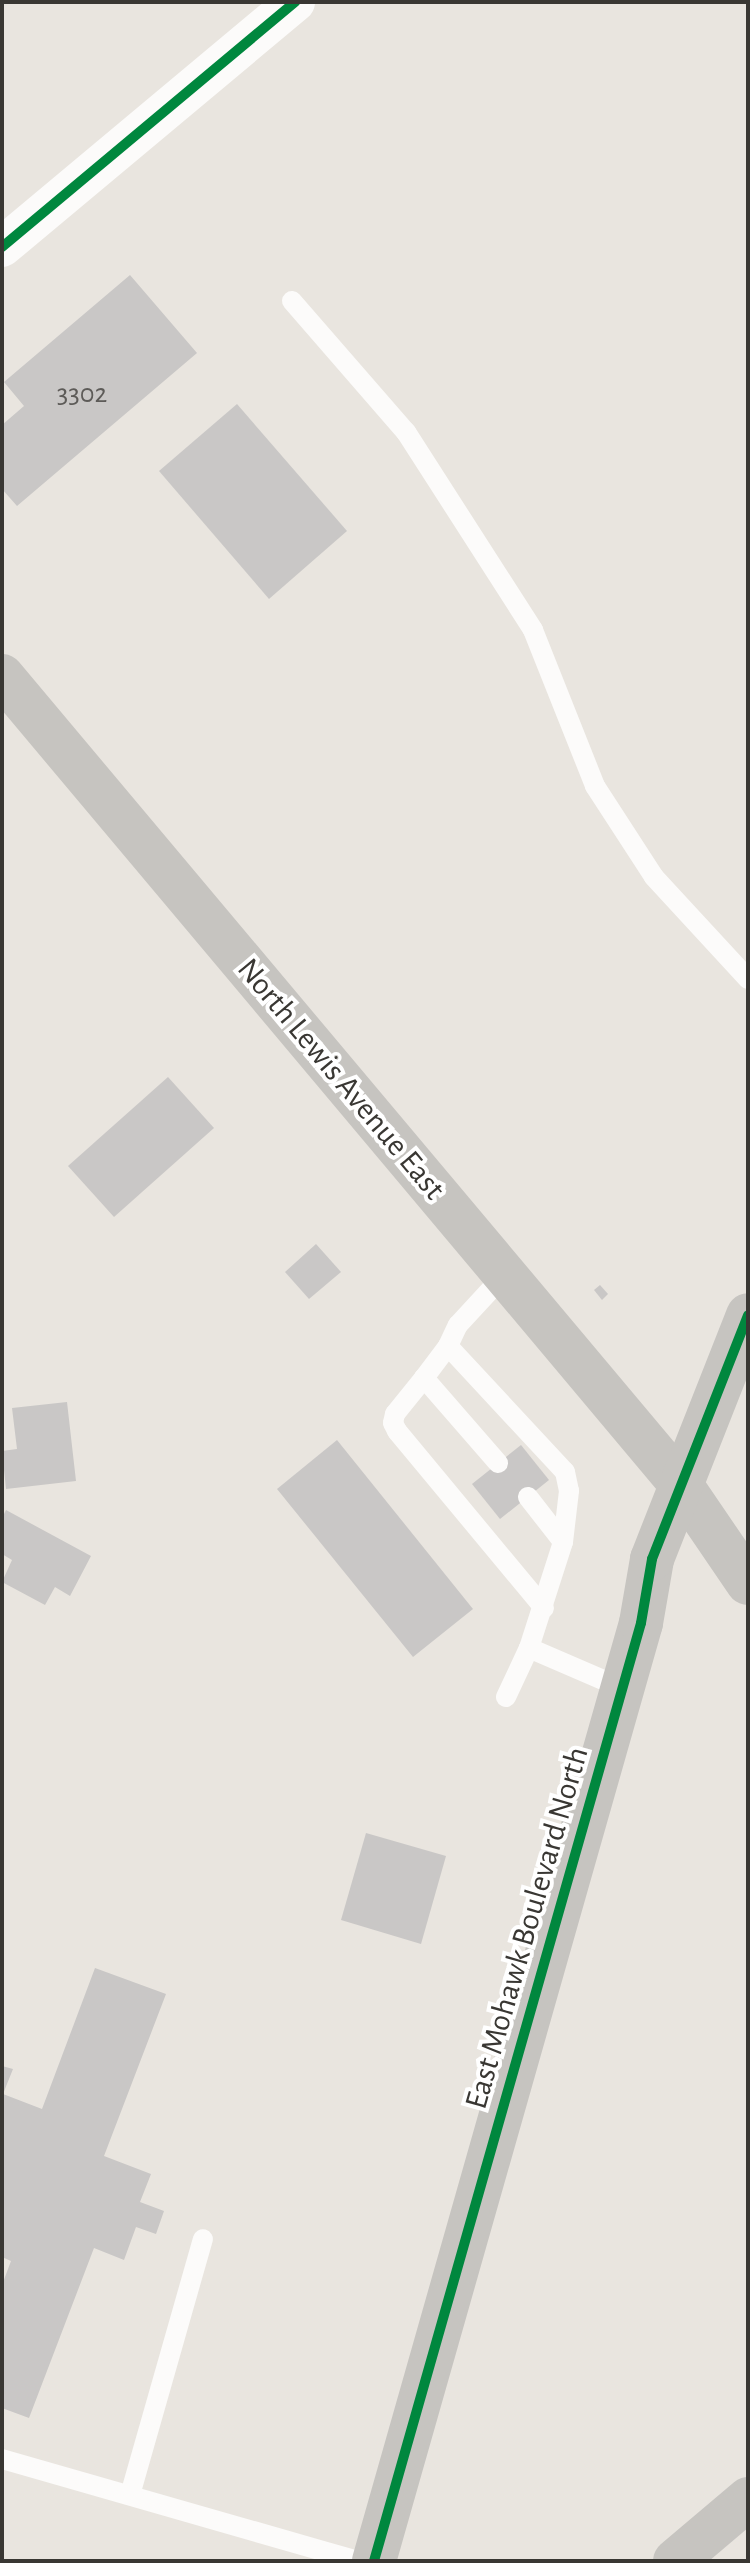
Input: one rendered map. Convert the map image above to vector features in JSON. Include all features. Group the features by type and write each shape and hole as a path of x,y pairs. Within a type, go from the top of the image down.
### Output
{"main road":[{"name":"North Lewis Avenue East","path":"2,676 679,1482 748,1550"},
{"name":"East Mohawk Boulevard North","path":"374,2561 641,1623 652,1559 679,1482 748,1315"},
{"name":"North Lewis Avenue East","path":"679,1482 748,1583"},
{"path":"675,2561 748,2499"}],"street":[{"path":"2,247 295,2"}],"lane":[{"path":"292,301 406,432 533,630 595,786 654,877 748,979"},
{"path":"505,1274 458,1325 448,1346 395,1414 393,1423 544,1608"},
{"path":"448,1346 565,1472 569,1491 563,1542 544,1608 506,1697"},
{"path":"424,1378 498,1463"},
{"path":"528,1497 563,1542"},
{"path":"529,1648 622,1688"},
{"path":"130,2495 203,2239"},
{"path":"2,2459 357,2561"}],"building":[{"path":"130,275 197,353 17,506 2,489 2,425 24,406 4,382"},
{"path":"237,404 347,531 269,599 159,471"},
{"path":"168,1077 214,1128 114,1217 68,1166"},
{"path":"316,1244 341,1272 309,1299 285,1272"},
{"path":"600,1285 608,1294 602,1300 594,1290"},
{"path":"67,1402 76,1481 6,1489 2,1451 17,1449 12,1408"},
{"path":"337,1440 473,1609 413,1657 277,1489"},
{"path":"521,1445 549,1480 500,1519 472,1484"},
{"path":"6,1510 91,1556 70,1596 55,1587 45,1605 2,1582 12,1560 2,1554 2,1518"},
{"path":"366,1833 446,1856 421,1944 341,1920"},
{"path":"95,1968 166,1994 104,2156 151,2174 140,2202 164,2211 156,2234 136,2227 124,2260 94,2248 29,2418 2,2408 2,2285 11,2261 2,2257 2,2066 13,2069 3,2094 42,2109"}],"cycle path":[{"path":"2,247 295,2"},
{"path":"374,2561 641,1623 652,1559 748,1315"}]}
